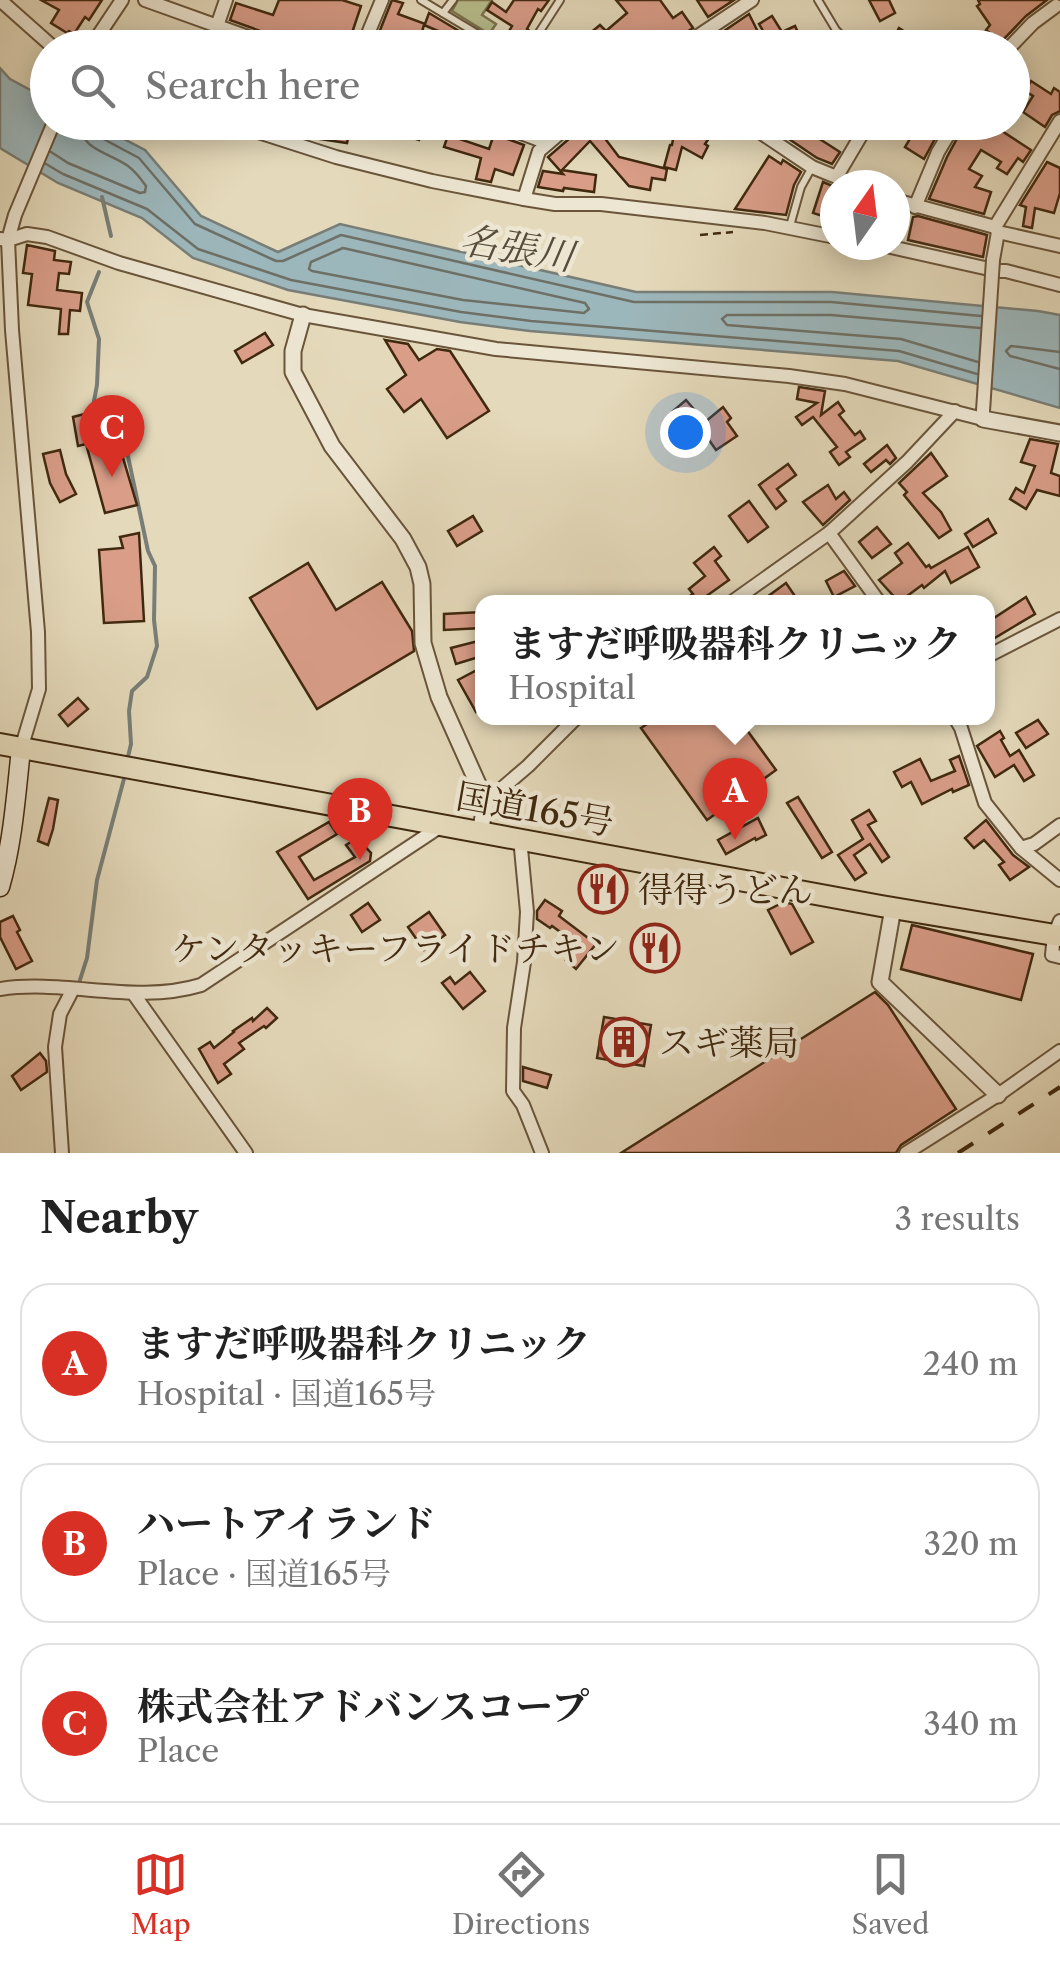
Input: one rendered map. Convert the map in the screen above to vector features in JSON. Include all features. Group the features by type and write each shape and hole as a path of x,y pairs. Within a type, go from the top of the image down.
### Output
{"highway":[{"name":"国道165号","path":"9,746 892,908 1058,931"}],"main road":[{"path":"0,887 14,822 9,746"}],"street":[{"path":"0,0 34,30"},
{"path":"102,30 122,0"},
{"path":"145,0 228,30"},
{"path":"217,26 226,0"},
{"path":"370,30 382,0"},
{"path":"707,30 752,0"},
{"path":"1025,30 1056,6"},
{"path":"983,415 996,230 1060,121"},
{"path":"9,746 39,689 38,632 4,239 46,140"},
{"path":"283,140 432,181 524,199 601,204 790,226 820,233"},
{"path":"542,140 548,142"},
{"path":"524,199 540,151 551,140"},
{"path":"771,140 820,172"},
{"path":"841,170 858,140"},
{"path":"915,207 945,140"},
{"path":"910,205 1060,246"},
{"path":"4,239 27,234 47,237 119,263 303,315 496,349 845,384 1060,433"},
{"path":"910,251 1060,285"},
{"path":"303,315 293,350 293,372 332,446 403,538 418,566 424,643 431,676 486,802 480,832"},
{"path":"742,595 828,533 907,462 955,411"},
{"path":"828,533 874,595"},
{"path":"995,652 1060,619"},
{"path":"486,802 569,725"},
{"path":"959,725 984,803 1021,848 1060,880"},
{"path":"1021,848 1034,844 1060,825"},
{"path":"0,989 29,985 176,993 201,985 441,826"},
{"path":"520,838 526,912 524,962 514,1028 513,1090 524,1105 542,1153"},
{"path":"892,908 880,982 998,1095"},
{"path":"1058,931 1052,956 1060,957"},
{"path":"62,1153 54,1047 60,1014 73,989"},
{"path":"133,993 246,1153"},
{"path":"906,1153 1060,1050"}],"lane":[{"path":"421,0 471,30"},
{"path":"443,13 453,0"},
{"path":"541,30 560,0"},
{"path":"818,0 836,30"},
{"path":"790,226 801,187 812,168"}],"green space":[{"path":"458,0 492,0 482,15 496,24 492,30 483,30 452,11"}],"water":[{"path":"0,68 10,79 30,90 30,140 126,140 145,150 201,216 278,252 340,224 636,292 832,292 1060,315 1060,408 898,361 530,331 288,290 193,258 142,218 58,183 0,148"}],"building":[{"path":"41,0 102,0 89,20 85,17 77,30 62,30 51,23 59,10"},
{"path":"279,0 342,0 361,6 353,30 258,30 230,20 236,3 273,15"},
{"path":"392,0 403,3 398,14 425,24 429,13 457,30 436,30 424,25 422,30 380,30"},
{"path":"514,0 549,0 541,11 538,9 528,30 510,30 512,26 487,10 492,2 506,12"},
{"path":"616,0 660,0 673,18 682,12 693,28 607,30 627,13"},
{"path":"697,0 734,0 708,17"},
{"path":"869,0 889,0 895,13 880,21"},
{"path":"978,0 1047,0 1013,30 986,30 990,25 977,6"},
{"path":"749,14 757,30 725,30"},
{"path":"772,16 781,30 762,30 759,24"},
{"path":"1030,83 1051,94 1054,88 1060,92 1060,111 1052,115 1045,127 1030,117"},
{"path":"446,140 463,140 489,149 492,140 524,145 513,175 495,169 491,182 476,179 481,158 444,147"},
{"path":"568,140 606,140 619,157 667,169 665,180 652,178 650,190 629,186 590,141 562,170 596,175 594,192 564,188 563,191 538,187 543,171 563,174 548,157"},
{"path":"673,140 708,140 702,158 682,147 676,170 664,167"},
{"path":"790,140 821,140 840,152 832,164"},
{"path":"909,140 934,140 924,159 905,147"},
{"path":"956,140 1016,140 1031,150 1023,162 1018,158 1007,174 997,168 1001,162 981,150 969,169 982,176 975,187 991,192 984,214 929,199"},
{"path":"769,156 801,172 786,215 735,209"},
{"path":"1047,162 1060,168 1060,193 1054,213 1035,208 1032,228 1023,226 1026,207 1020,205"},
{"path":"820,191 820,215 813,213"},
{"path":"913,217 987,235 983,257 910,240"},
{"path":"27,245 55,251 54,260 71,262 69,274 59,273 57,290 82,293 80,311 70,310 68,334 59,334 61,309 28,305 32,274 23,273"},
{"path":"265,333 273,345 242,363 235,351"},
{"path":"385,340 408,344 419,360 437,349 450,351 489,411 447,438 421,399 404,412 387,389 406,375"},
{"path":"799,387 825,391 821,415 838,402 844,411 839,415 855,435 860,431 865,439 846,452 850,457 839,465 830,452 837,447 813,417 802,425 796,417 817,403 797,399"},
{"path":"686,400 705,422 723,407 737,436 716,450 702,430 686,444 676,432 685,424 673,411"},
{"path":"92,412 102,445 118,441 137,505 105,513 86,444 78,446 73,417"},
{"path":"1030,439 1058,444 1051,473 1060,476 1060,496 1037,490 1026,509 1010,499 1016,488 1024,493 1035,466 1021,462"},
{"path":"887,445 896,458 890,464 886,460 871,472 864,464"},
{"path":"60,450 76,494 60,502 50,483 43,454"},
{"path":"931,453 947,476 923,493 951,530 939,538 904,495 907,492 899,483"},
{"path":"788,464 796,475 777,489 786,501 776,509 759,485"},
{"path":"828,485 836,499 844,492 850,500 823,525 803,502"},
{"path":"749,501 768,527 748,542 729,516"},
{"path":"473,516 482,531 457,546 448,531"},
{"path":"988,519 996,533 973,547 965,534"},
{"path":"877,527 891,544 872,558 859,542"},
{"path":"139,533 144,621 104,623 99,550 123,548 120,537"},
{"path":"908,543 926,567 931,568 968,547 979,567 951,583 945,571 924,588 922,585 908,595 893,595 879,580 902,563 895,553"},
{"path":"714,547 721,556 715,561 729,580 708,595 691,595 689,589 705,576 694,563"},
{"path":"308,563 336,610 382,582 412,631 414,651 317,709 250,598"},
{"path":"844,571 855,586 833,595 826,581"},
{"path":"786,583 794,595 770,595"},
{"path":"1026,597 1035,614 995,638 995,617"},
{"path":"475,612 475,628 444,630 444,614"},
{"path":"475,642 475,658 456,664 451,648"},
{"path":"475,671 475,710 458,680"},
{"path":"78,698 88,709 68,726 59,715"},
{"path":"1038,720 1048,734 1026,748 1016,733"},
{"path":"746,725 776,770 707,820 641,728"},
{"path":"1000,731 1010,756 1019,750 1034,775 1024,781 1014,765 995,777 977,746"},
{"path":"959,756 969,785 922,804 911,782 902,787 894,772 920,759 931,781 955,771 950,760"},
{"path":"798,797 832,852 822,858 787,803"},
{"path":"49,798 58,800 48,845 38,841"},
{"path":"869,810 876,821 868,825 889,857 882,862 870,844 854,855 866,873 855,880 838,855 863,839 852,820"},
{"path":"758,818 766,835 726,854 718,840"},
{"path":"986,820 1013,855 1029,867 1010,880 999,865 1004,862 984,840 974,848 965,838"},
{"path":"329,822 337,834 299,857 314,880 355,857 346,845 357,838 371,853 370,861 308,899 277,852"},
{"path":"597,870 620,874 614,903 591,899"},
{"path":"545,900 596,944 576,969 566,960 578,945 537,919 537,911"},
{"path":"784,902 792,904 813,942 791,954 768,910"},
{"path":"368,903 380,920 362,932 351,915"},
{"path":"429,912 445,935 424,950 408,927"},
{"path":"13,916 32,961 16,969 0,937 0,922"},
{"path":"912,925 1033,954 1021,1000 901,969"},
{"path":"649,931 670,936 663,961 643,955"},
{"path":"470,972 485,991 463,1009 442,983 450,977 455,984"},
{"path":"875,992 888,1005 956,1109 901,1145 896,1153 621,1153"},
{"path":"267,1008 277,1018 239,1043 244,1049 224,1064 231,1074 218,1083 199,1049 210,1042 214,1048"},
{"name":"スギ薬局","path":"604,1017 651,1025 644,1066 597,1058"},
{"path":"40,1053 47,1072 21,1090 12,1076"},
{"path":"523,1067 551,1075 547,1088 523,1081"}],"waterway":[{"path":"102,197 111,236"},
{"path":"91,417 99,339 87,302 99,272"},
{"path":"94,426 126,447 148,551 155,566 157,646 147,677 132,691 127,761"},
{"path":"79,983 87,958 97,880 125,775"}],"railway":[{"path":"958,1153 1060,1087"}],"place":[{"name":"株式会社アドバンスコープ","path":"112,477"},
{"name":"ますだ呼吸器科クリニック","path":"735,840"},
{"name":"ハートアイランド","path":"360,860"},
{"name":"得得うどん","path":"603,889"},
{"name":"ケンタッキーフライドチキン","path":"655,948"},
{"name":"スギ薬局","path":"624,1042"}],"water label":[{"name":"名張川","path":"517,248"}]}
